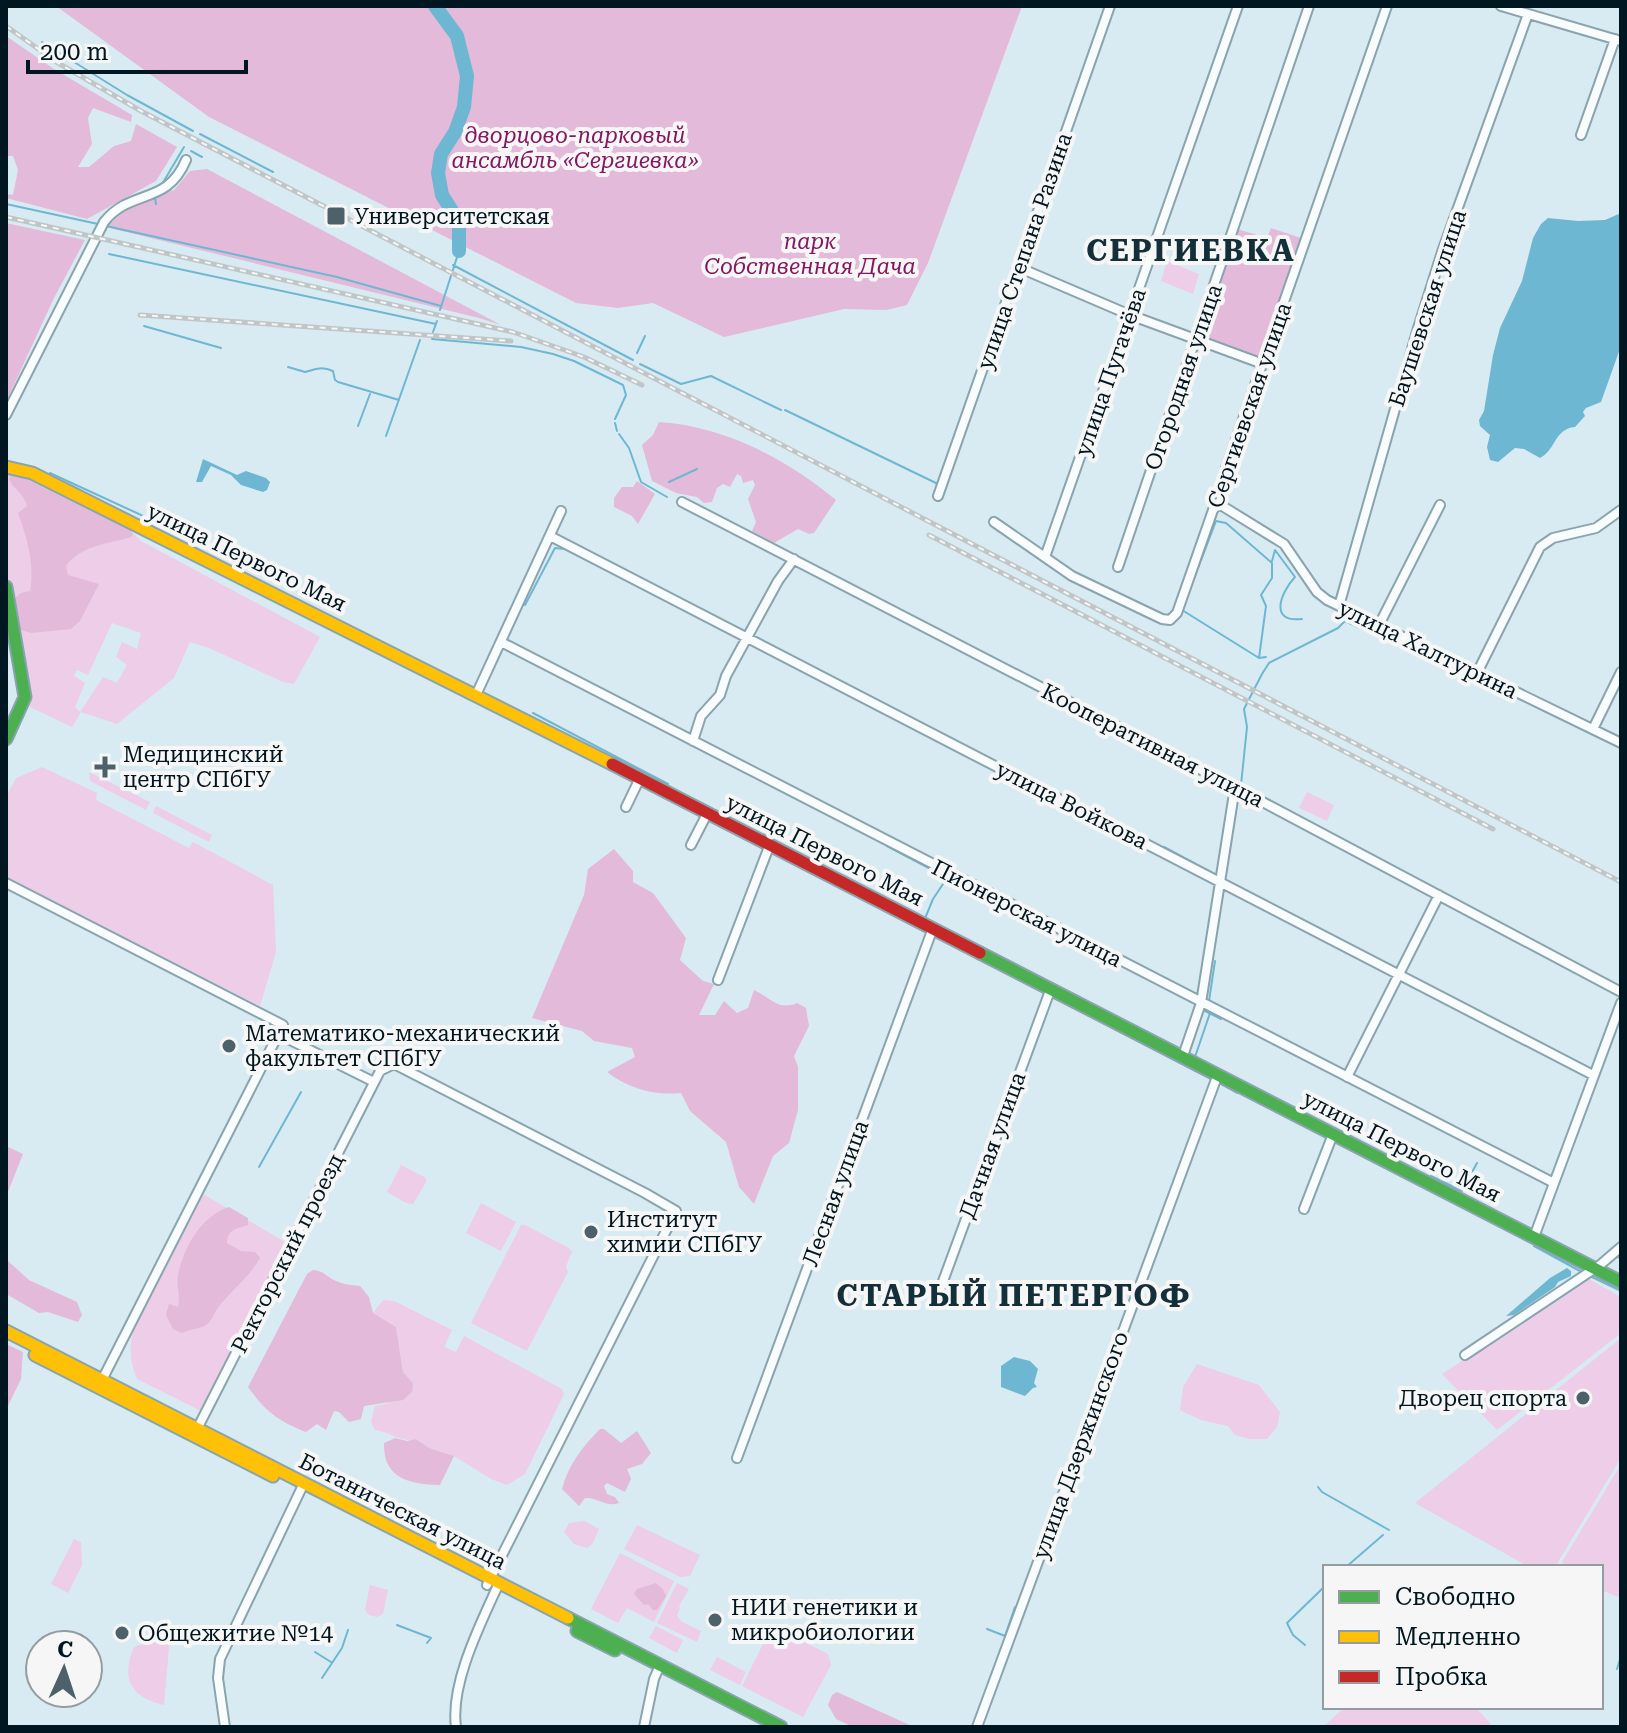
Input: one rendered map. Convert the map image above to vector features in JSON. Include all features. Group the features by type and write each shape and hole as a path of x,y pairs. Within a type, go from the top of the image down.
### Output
{"street":[{"name":"улица Степана Разина","path":"938,496 1110,6"},
{"name":"улица Пугачёва","path":"1045,557 1238,6"},
{"name":"Огородная улица","path":"1118,567 1309,6"},
{"name":"Сергиевская улица","path":"1045,557 1072,576 1139,609 1170,620 1177,613 1213,510 1221,500 1224,474 1387,6"},
{"path":"1501,6 1618,40 1581,135"},
{"name":"Баушевская улица","path":"1339,606 1426,304 1528,14"},
{"path":"6,415 104,222 112,212 127,203 171,186 186,160"},
{"path":"1020,268 1130,315 1263,364"},
{"name":"улица Первого Мая","path":"6,467 32,473 708,812 1621,1282"},
{"name":"улица Халтурина","path":"1221,500 1224,507 1284,544 1319,595 1621,743"},
{"name":"Кооперативная улица","path":"682,502 1235,787 1621,992"},
{"path":"1379,625 1440,505"},
{"path":"1477,673 1540,547 1553,538 1596,528 1621,510"},
{"path":"476,695 561,511"},
{"path":"994,522 1045,557"},
{"name":"улица Войкова","path":"550,536 1593,1075"},
{"path":"693,741 701,716 720,695 726,676 794,559"},
{"path":"6,587 25,697 6,739"},
{"name":"Пионерская улица","path":"501,642 1554,1183"},
{"path":"1593,729 1621,672"},
{"path":"626,807 640,778"},
{"path":"1183,1056 1201,1003 1235,787"},
{"path":"691,845 708,812"},
{"path":"718,980 770,844"},
{"path":"6,883 283,1025 100,1383"},
{"path":"1347,1077 1439,895"},
{"name":"Лесная улица","path":"737,1458 933,928"},
{"name":"Дачная улица","path":"935,1303 1051,988"},
{"path":"1534,1237 1621,1003"},
{"path":"278,1034 374,1082"},
{"name":"Ректорский проезд","path":"196,1432 374,1082 380,1071 394,1064 676,1211 493,1584"},
{"name":"улица Дзержинского","path":"977,1727 1218,1074"},
{"path":"1304,1209 1333,1134"},
{"path":"1465,1355 1595,1268 1621,1247"},
{"name":"Ботаническая улица","path":"6,1331 100,1383 493,1584 781,1727"},
{"name":"Ботаническая улица","path":"6,1340 100,1383"},
{"path":"225,1727 218,1678 220,1659 302,1486"},
{"path":"456,1727 458,1688 493,1584"},
{"path":"644,1727 658,1668"},
{"name":"Ботаническая улица","path":"658,1668 765,1727"}],"shaded area":[{"path":"1167,261 1199,274 1193,294 1161,281"},
{"path":"6,474 24,478 130,530 141,541 320,637 294,684 190,642 174,678 117,724 81,712 72,727 30,707 6,564","holes":["112,623 141,633 137,649 122,642 116,657 127,665 117,683 103,677 80,712 75,707 85,683 74,676 77,670 88,675"]},
{"path":"42,767 97,793 96,800 189,848 193,842 273,885 276,952 260,1006 6,877 6,797 16,778"},
{"path":"89,772 150,802 146,810 90,781"},
{"path":"1307,792 1334,805 1327,821 1299,808"},
{"path":"156,806 212,835 209,842 153,813"},
{"path":"401,1165 426,1178 413,1204 387,1192"},
{"path":"203,1194 287,1243 201,1411 137,1379 131,1349 133,1330"},
{"path":"481,1203 516,1222 501,1251 466,1233"},
{"path":"521,1225 572,1252 566,1266 568,1272 527,1351 471,1323"},
{"path":"1587,1278 1621,1297 1621,1333 1497,1430 1442,1374"},
{"path":"383,1300 394,1301 452,1330 444,1347 456,1352 464,1336 562,1389 564,1394 525,1474 507,1485 491,1479 454,1456 428,1448 417,1439 406,1440 375,1430 371,1422 375,1406 386,1404 413,1383 403,1372 396,1327 373,1313"},
{"name":"Дворец спорта","path":"1621,1338 1621,1458 1556,1565 1525,1565 1415,1503"},
{"path":"1197,1364 1259,1385 1280,1412 1277,1427 1267,1439 1235,1435 1228,1426 1201,1420 1180,1410 1183,1387"},
{"path":"1621,1464 1621,1598 1603,1591 1603,1565 1566,1565 1562,1562"},
{"path":"585,1521 599,1529 593,1543 587,1548 574,1544 564,1532 569,1523"},
{"path":"637,1525 700,1555 690,1576 680,1577 624,1549"},
{"path":"74,1539 81,1542 82,1565 68,1593 51,1584"},
{"path":"620,1553 674,1581 654,1622 627,1608 618,1623 591,1609"},
{"path":"677,1583 689,1589 677,1616 682,1622 701,1631 697,1642 657,1623"},
{"path":"370,1585 388,1590 383,1614 377,1617 365,1610"},
{"path":"656,1626 683,1640 677,1653 649,1638"},
{"path":"772,1626 828,1654 831,1665 803,1717 742,1686"},
{"path":"170,1636 164,1705 137,1692 128,1669 134,1647"},
{"path":"717,1657 746,1672 740,1685 710,1670"},
{"path":"1343,1709 1477,1709 1491,1724 1487,1727 1323,1727"}],"green space":[{"name":"дворцово-парковый ансамбль «Сергиевка»","path":"56,6 1022,6 928,263 907,305 887,310 844,309 724,337 653,303 618,308 576,303 209,117"},
{"path":"6,36 54,69 132,115 131,122 93,108 88,118 92,144 78,167 89,167 114,146 131,141 136,124 177,147 156,181 87,219 6,198 6,194 13,195 18,170 13,156 6,156"},
{"path":"207,169 501,325 108,226 128,207 174,190 190,171"},
{"path":"6,223 85,240 54,298 6,402"},
{"path":"1271,228 1301,238 1259,359 1210,341 1201,331 1237,229 1267,238"},
{"path":"659,422 707,430 754,447 797,471 836,500 814,533 798,529 774,543 752,531 756,522 748,499 755,485 753,480 743,483 737,474 730,487 723,484 717,488 712,502 704,503 697,497 676,493 652,481 642,445 653,435"},
{"path":"11,474 133,534 87,549 66,566 68,575 99,584 80,621 71,629 31,633 18,629 12,601 21,593 30,591 32,572 18,513 27,506 9,479"},
{"path":"637,481 655,494 638,524 632,516 614,507 614,498 622,487 633,487"},
{"path":"614,849 633,871 633,882 653,893 686,938 680,960 703,981 714,984 699,1015 715,1015 724,1001 737,1013 748,1008 754,990 780,1005 797,1003 806,1008 809,1026 794,1056 798,1067 798,1110 789,1143 773,1156 754,1204 739,1187 726,1142 690,1111 681,1093 642,1090 607,1072 635,1057 632,1048 594,1041 582,1031 532,1018 584,895 588,869"},
{"path":"6,1146 23,1154 6,1197"},
{"path":"229,1207 248,1218 248,1225 231,1232 227,1243 241,1251 255,1252 260,1258 222,1302 208,1324 182,1333 173,1329 166,1315 169,1304 178,1307 178,1275 185,1254 202,1225"},
{"path":"6,1241 8,1261 29,1280 77,1302 82,1315 78,1322 48,1312 39,1313 6,1294"},
{"path":"313,1270 339,1282 360,1286 369,1297 373,1313 396,1327 403,1372 413,1383 412,1392 403,1400 364,1406 361,1419 349,1422 334,1411 326,1430 317,1424 306,1432 273,1415 248,1387 307,1274"},
{"path":"6,1344 23,1352 21,1379 6,1410"},
{"path":"600,1429 621,1443 637,1431 651,1453 642,1464 627,1469 631,1479 625,1492 607,1483 604,1486 607,1494 619,1503 585,1498 579,1506 562,1489 577,1456"},
{"path":"395,1438 407,1441 416,1439 429,1448 454,1456 440,1485 409,1481 393,1472 388,1465 384,1443"},
{"path":"656,1583 666,1596 657,1610 653,1610 634,1594 637,1589"},
{"path":"837,1692 914,1727 853,1727 836,1719 828,1705 832,1695"}],"water":[{"path":"1621,213 1621,346 1601,402 1586,408 1583,412 1585,416 1575,427 1563,432 1540,458 1524,449 1515,448 1498,462 1490,460 1487,447 1490,435 1480,426 1479,420 1484,411 1500,328 1522,281 1533,238 1548,218 1605,220"},
{"path":"203,459 237,475 246,471 266,478 270,482 267,490 263,492 241,485 231,475 211,466 202,482 196,482"},
{"path":"1567,1268 1571,1276 1514,1315 1506,1316 1550,1278"},
{"path":"1014,1357 1030,1361 1038,1369 1034,1383 1037,1387 1025,1396 1001,1387 1001,1366"}],"waterway":[{"path":"435,6 457,36 467,76 464,107 455,132 441,154 438,173 442,195 459,222 459,251"},
{"path":"42,42 127,95 193,131"},
{"path":"200,134 273,172"},
{"path":"152,189 161,186 184,147"},
{"path":"191,151 202,157"},
{"path":"155,198 156,204"},
{"path":"6,204 98,224"},
{"path":"106,226 337,277 441,306"},
{"path":"440,310 459,251"},
{"path":"109,254 436,324"},
{"path":"453,265 633,360"},
{"path":"433,332 437,321"},
{"path":"144,326 221,348"},
{"path":"637,353 645,336"},
{"path":"432,339 521,347 574,361 623,385 626,395 615,419"},
{"path":"386,436 420,340"},
{"path":"640,364 681,384 711,376 781,410"},
{"path":"288,367 305,372 329,369 338,382 399,400"},
{"path":"358,426 370,394"},
{"path":"785,410 938,484"},
{"path":"615,423 617,431"},
{"path":"619,434 629,448 641,482 667,497"},
{"path":"669,482 697,469"},
{"path":"50,473 191,538"},
{"path":"1259,658 1182,610 1216,521 1226,523 1272,563 1272,578 1261,595 1266,606 1259,658 1266,657"},
{"path":"525,605 555,548 565,549 609,571"},
{"path":"1272,561 1275,550 1295,577 1285,590 1281,611 1291,619 1302,619"},
{"path":"1241,785 1247,727 1244,709 1269,663 1338,628 1345,621 1362,629"},
{"path":"533,713 668,784"},
{"path":"887,846 944,876"},
{"path":"1164,847 1216,875"},
{"path":"926,916 947,878 962,885"},
{"path":"1209,1001 1215,961"},
{"path":"1203,1010 1221,1019"},
{"path":"1195,1057 1210,1013"},
{"path":"1111,1027 1211,1079"},
{"path":"1221,1084 1237,1093"},
{"path":"259,1167 301,1092"},
{"path":"1431,1176 1462,1191 1477,1163"},
{"path":"1534,1246 1580,1271"},
{"path":"1613,1256 1621,1258"},
{"path":"1596,1276 1621,1289"},
{"path":"1592,1277 1621,1291"},
{"path":"1318,1487 1389,1530"},
{"path":"1038,1545 1044,1531"},
{"path":"1348,1565 1383,1535"},
{"path":"1305,1645 1293,1635 1287,1623 1323,1588"},
{"path":"987,1629 1005,1636 1015,1607"},
{"path":"397,1625 431,1638 427,1643"},
{"path":"322,1678 342,1648 348,1630"},
{"path":"315,1652 331,1662"},
{"path":"1617,1669 1621,1656"}],"railway":[{"path":"6,26 58,63 141,111 1621,882"},
{"path":"6,217 513,332 584,357 642,385"},
{"path":"140,315 511,341"},
{"path":"929,535 1493,829"}],"traffic: fast":[{"path":"6,587 25,697 6,739"},
{"path":"980,953 1621,1282"},
{"path":"568,1618 781,1727"},
{"path":"577,1631 615,1650"}],"traffic: slow":[{"path":"6,467 32,473 612,764"},
{"path":"6,1331 568,1618"},
{"path":"35,1355 273,1476"}],"traffic: jam":[{"path":"612,764 980,953"}],"place":[{"name":"Университетская","path":"336,216"},
{"name":"Медицинский центр СПбГУ","path":"105,767"},
{"name":"Математико-механический факультет СПбГУ","path":"229,1046"},
{"name":"Институт химии СПбГУ","path":"591,1232"},
{"name":"Дворец спорта","path":"1583,1398"},
{"name":"НИИ генетики и микробиологии","path":"715,1620"},
{"name":"Общежитие №14","path":"122,1633"}],"district":[{"name":"СЕРГИЕВКА","path":"1191,251"},
{"name":"СТАРЫЙ ПЕТЕРГОФ","path":"1014,1296"}],"park label":[{"name":"парк Собственная Дача","path":"810,254"}]}
